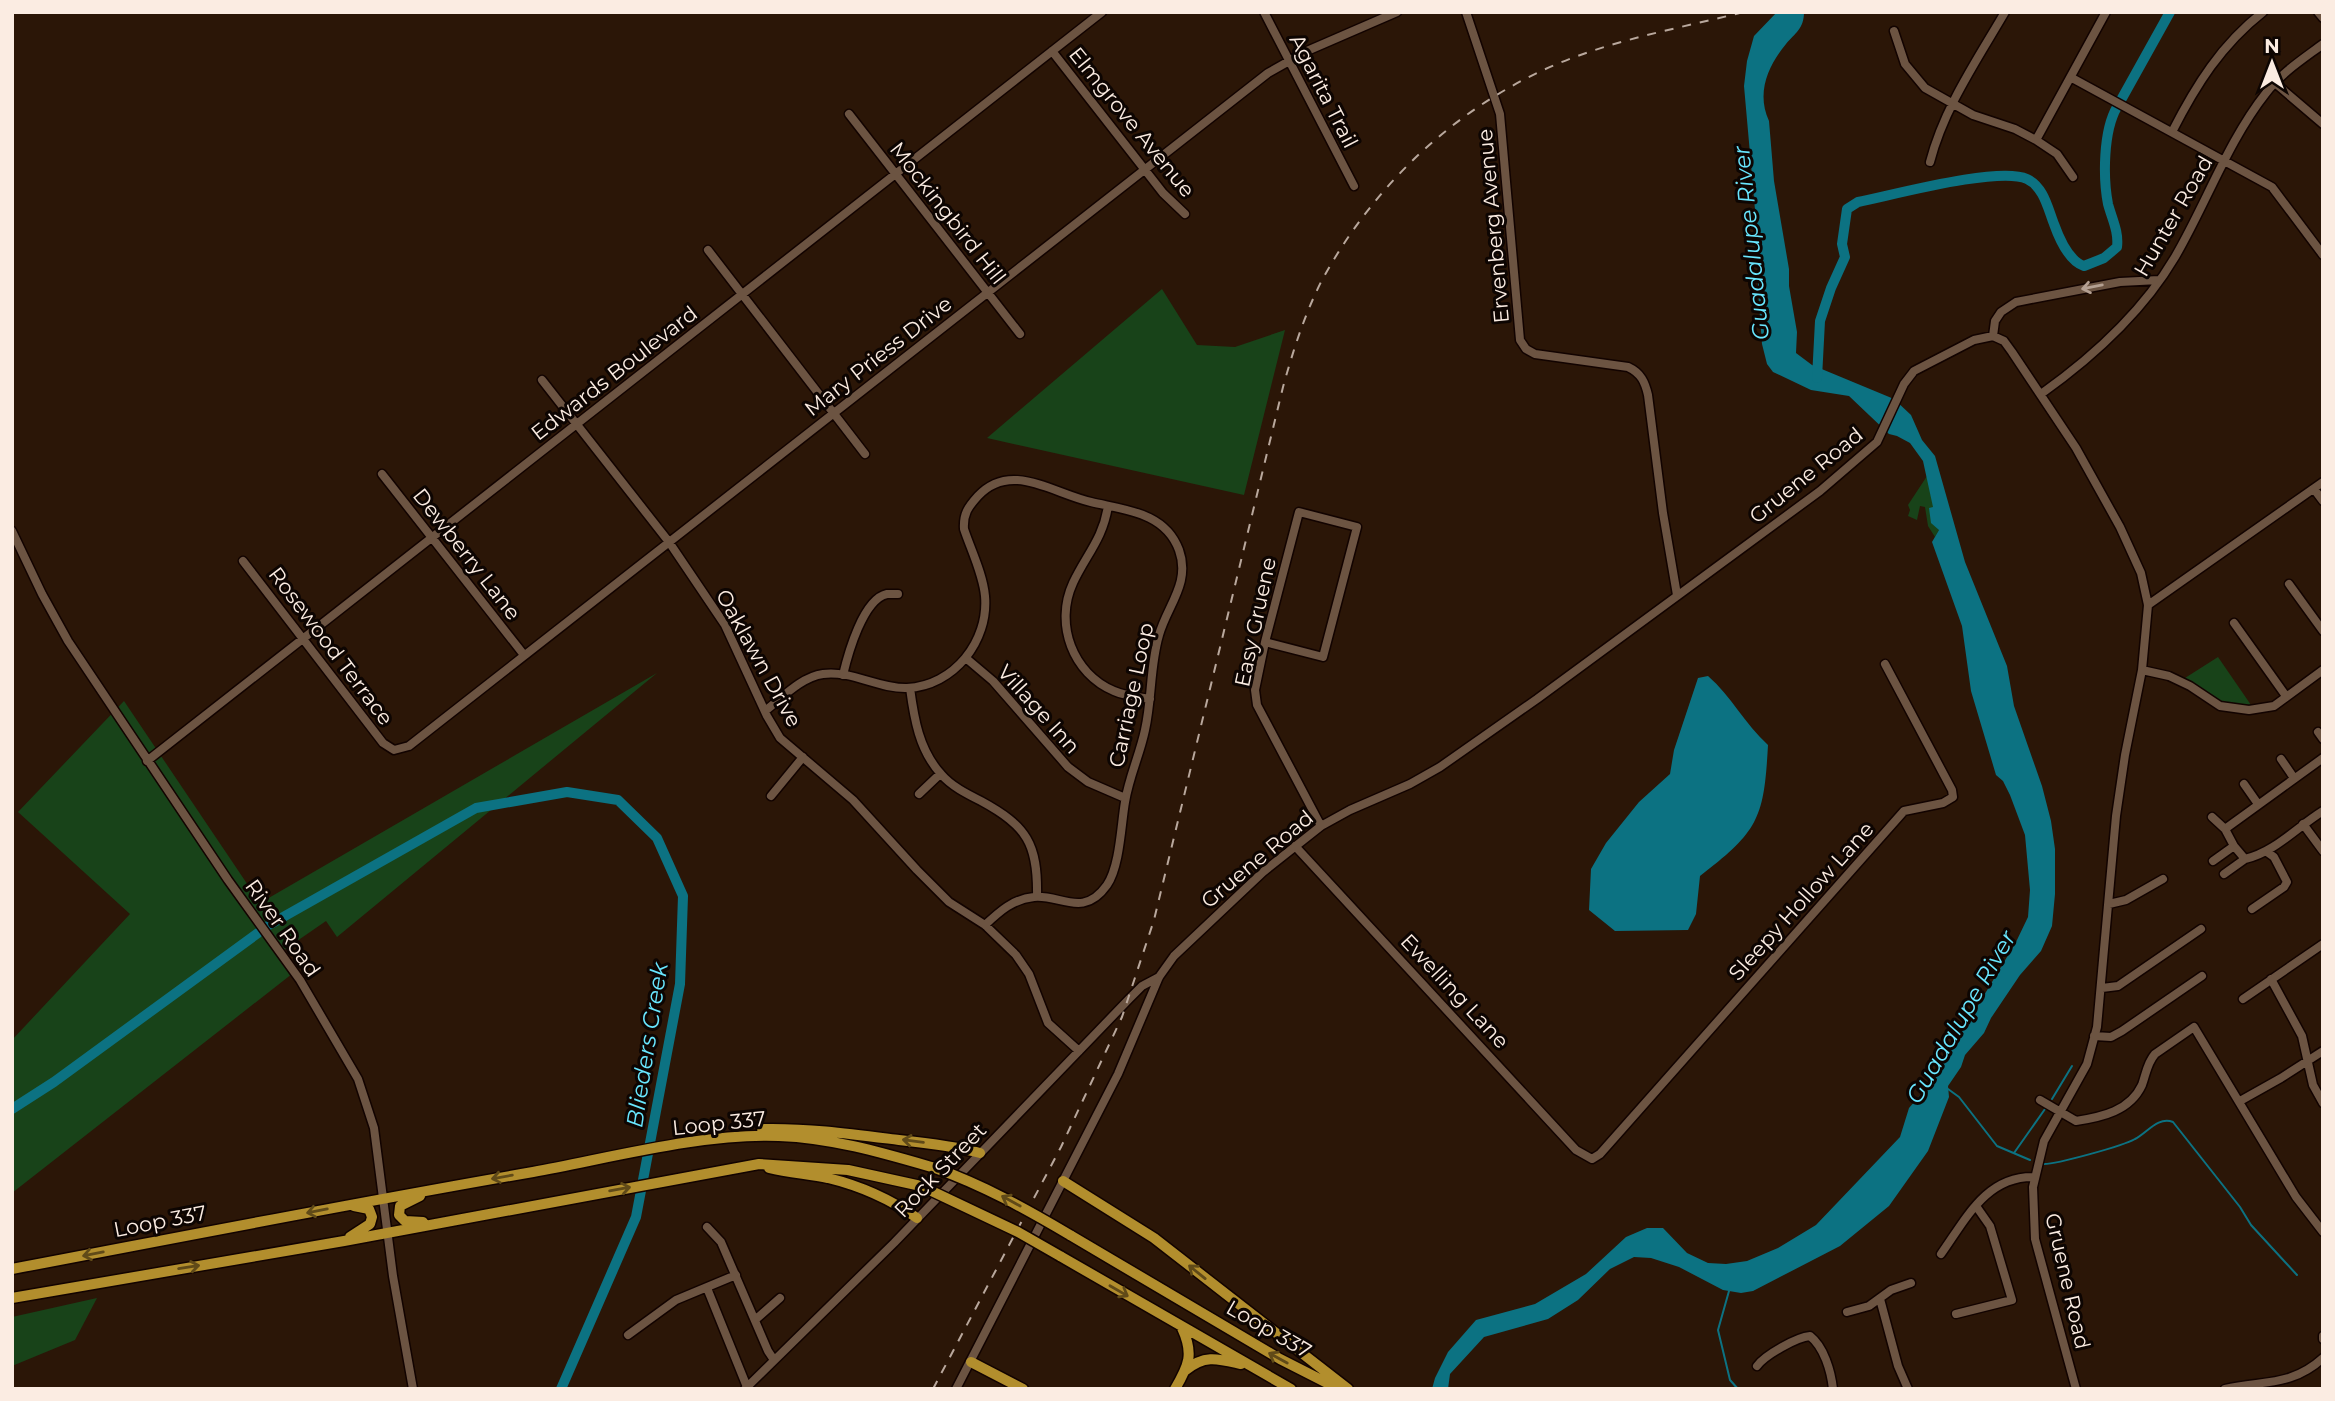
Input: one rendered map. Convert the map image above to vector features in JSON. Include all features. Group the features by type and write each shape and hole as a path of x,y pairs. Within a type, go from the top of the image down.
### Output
{"main road":[{"path":"681,1145 729,1132 759,1129 826,1130 980,1153"},
{"name":"Loop 337","path":"12,1269 681,1145 721,1139 780,1136 863,1146 970,1180 994,1191 1280,1359 1339,1389"},
{"name":"Loop 337","path":"12,1298 452,1222 739,1167 759,1164 848,1170 921,1186 1018,1232 1291,1389"},
{"path":"759,1164 862,1188 892,1201 917,1218"},
{"path":"1063,1181 1154,1238 1348,1389"},
{"path":"439,1188 405,1202 400,1206 399,1214 405,1221 452,1222"},
{"path":"344,1241 370,1224 372,1217 369,1209 365,1207 346,1205"},
{"path":"1181,1326 1189,1344 1186,1370"},
{"path":"1175,1389 1186,1370 1195,1363 1209,1359 1254,1368"},
{"path":"971,1362 1023,1389"}],"street":[{"name":"Edwards Boulevard","path":"147,761 305,640 1102,12"},
{"name":"Agarita Trail","path":"1264,12 1354,186"},
{"name":"Mary Priess Drive","path":"394,750 409,746 1268,73 1288,61 1397,12"},
{"name":"Ervenberg Avenue","path":"1466,12 1500,114 1520,340 1526,349 1535,354 1628,367 1644,380 1677,595"},
{"path":"1930,162 1937,137 1952,103 2005,12"},
{"path":"2036,140 2106,12"},
{"path":"2172,132 2214,60 2228,43 2263,12"},
{"path":"2318,12 2323,18"},
{"path":"1894,31 1910,73 1925,88 1973,115 2036,140 2057,154 2073,177"},
{"name":"Hunter Road","path":"2041,394 2080,366 2111,338 2159,281 2256,107 2275,83 2323,44"},
{"name":"Elmgrove Avenue","path":"1052,51 1144,170 1167,198 1185,214"},
{"path":"2071,78 2272,187 2323,255"},
{"path":"2275,83 2323,124"},
{"path":"2314,116 2323,108"},
{"name":"Mockingbird Hill","path":"849,114 1020,334"},
{"path":"708,250 865,454"},
{"path":"1993,336 1994,321 2001,312 2016,302 2120,282 2159,281"},
{"name":"Gruene Road","path":"956,1389 1118,1074 1159,977 1181,948 1263,872 1321,826 1440,767 1820,491 1872,448 1904,384 1914,371 1974,340 1993,336 2009,347 2076,448 2120,527 2144,580 2148,605 2142,670 2124,755 2116,816 2102,988 2094,1036 2087,1064 2044,1141 2034,1177 2032,1215 2035,1239 2076,1389"},
{"name":"Oaklawn Drive","path":"542,380 669,541 725,625 780,738 853,800 949,902 985,925 1016,955 1037,992 1048,1023 1079,1051"},
{"name":"Dewberry Lane","path":"382,474 524,656"},
{"name":"Carriage Loop","path":"909,688 943,679 967,659 979,633 985,611 985,592 964,529 964,520 968,507 991,484 1010,479 1026,481 1069,496 1142,513 1158,522 1176,543 1182,562 1181,586 1158,637 1146,730 1125,798 1114,866 1107,884 1095,896 1082,903 1068,904 1037,896"},
{"path":"2148,605 2323,482"},
{"path":"2314,489 2323,501"},
{"path":"1108,506 1097,544 1069,594 1065,622 1067,637 1074,656 1093,678 1114,692 1150,699"},
{"name":"Easy Gruene","path":"1265,642 1323,657 1357,527 1299,512 1265,642 1255,690 1257,705 1321,826"},
{"name":"River Road","path":"12,531 68,641 228,880 300,980 363,1089 374,1128 393,1276 413,1389"},
{"name":"Rosewood Terrace","path":"243,561 383,743 394,750"},
{"path":"2289,584 2323,631"},
{"path":"843,675 849,648 864,616 876,599 887,594 898,594"},
{"path":"2234,622 2287,696"},
{"name":"Village Inn","path":"967,659 993,681 1068,767 1088,782 1125,798"},
{"name":"Sleepy Hollow Lane","path":"1588,1159 1600,1154 1904,811 1932,806 1953,797 1952,790 1885,664"},
{"path":"2142,670 2169,676 2220,706 2238,710 2274,706 2323,670"},
{"path":"765,711 800,684 813,676 824,674 843,675 869,683 909,688 914,719 922,744 940,774 963,792 1006,815 1023,831 1033,850 1037,896 1004,906 985,925"},
{"path":"771,796 803,757"},
{"path":"2225,828 2323,758"},
{"path":"2281,759 2294,778"},
{"path":"919,794 940,774"},
{"path":"2244,784 2258,804"},
{"path":"2224,874 2245,859 2267,852 2323,811"},
{"path":"2212,817 2225,828 2234,846 2245,859"},
{"path":"2303,824 2323,851"},
{"name":"Ewelling Lane","path":"1295,846 1576,1150 1588,1159"},
{"path":"2213,860 2234,846"},
{"path":"2252,909 2284,887 2287,882 2274,857 2267,852"},
{"path":"2109,904 2126,900 2162,879"},
{"path":"2102,988 2118,986 2201,929"},
{"path":"2243,999 2323,943"},
{"path":"2094,1036 2111,1037 2202,976"},
{"name":"Rock Street","path":"746,1388 917,1218 1142,986 1159,977"},
{"path":"2271,979 2302,1036 2313,1084 2323,1103"},
{"path":"2040,1100 2076,1121 2116,1111 2130,1102 2137,1093 2150,1059 2194,1027 2296,1196 2323,1232"},
{"path":"2239,1101 2323,1051"},
{"path":"1941,1254 1976,1206 1996,1185 2012,1179 2034,1177"},
{"path":"1956,1314 2012,1300 1990,1226 1976,1206"},
{"path":"707,1227 721,1242 774,1360"},
{"path":"628,1335 676,1300 736,1275"},
{"path":"1847,1312 1869,1306 1891,1290 1911,1283"},
{"path":"707,1288 746,1388"},
{"path":"755,1320 780,1298"},
{"path":"1880,1299 1898,1366 1908,1389"},
{"path":"1757,1366 1769,1356 1805,1336 1810,1336 1826,1360 1833,1389"},
{"path":"2225,1389 2288,1379 2323,1357"},
{"path":"2288,1379 2291,1389"}],"green space":[{"path":"1162,289 1197,345 1235,347 1285,330 1244,495 987,438"},
{"path":"1927,476 1934,508 1929,508 1939,530 1935,537 1928,526 1925,507 1920,506 1917,520 1908,516 1908,505"},
{"path":"2218,657 2251,705 2224,702 2185,678"},
{"path":"657,673 337,937 326,921 284,950 297,970 12,1193 12,1040 130,914 18,812 124,701 260,903"},
{"path":"97,1298 75,1340 12,1366 12,1317"}],"water":[{"path":"1777,12 1804,12 1801,27 1774,61 1764,90 1774,181 1797,332 1796,353 1812,365 1894,399 1911,415 1922,440 1935,456 1965,562 2007,666 2014,706 2042,786 2051,821 2055,849 2052,926 2041,951 2020,975 1984,1033 1965,1055 1961,1067 1948,1086 1949,1097 1928,1151 1889,1206 1840,1246 1753,1291 1741,1293 1723,1290 1679,1267 1651,1258 1634,1257 1610,1269 1578,1300 1548,1319 1484,1337 1450,1374 1448,1389 1432,1389 1448,1352 1476,1320 1535,1304 1586,1274 1626,1237 1647,1228 1663,1228 1687,1253 1708,1263 1726,1264 1747,1261 1778,1248 1816,1225 1900,1137 1909,1108 1927,1087 1965,1027 2028,917 2030,890 2025,835 2010,795 2003,781 1996,775 1971,691 1962,626 1932,542 1939,530 1931,523 1929,508 1933,507 1923,461 1910,443 1889,434 1849,396 1811,390 1773,372 1767,364 1762,344 1758,291 1759,255 1744,86 1754,36"},
{"path":"1708,676 1768,745 1764,790 1755,821 1735,847 1700,876 1696,914 1688,930 1615,931 1589,910 1591,869 1606,843 1639,802 1670,774 1674,750 1698,678"}],"waterway":[{"path":"2121,100 2170,12"},
{"path":"1817,378 1820,321 1845,257 1842,244 1847,209 1858,202 1970,179 1994,176 2027,179 2038,187 2065,248 2084,266 2104,258 2117,247 2105,181 2107,141 2117,107"},
{"name":"Blieders Creek","path":"269,925 476,808 567,792 618,800 657,838 683,896 680,984 636,1217 561,1389"},
{"name":"Blieders Creek","path":"12,1109 54,1082 258,933"},
{"path":"2052,1099 2072,1066"},
{"name":"Guadalupe River","path":"1948,1089 1959,1097 1997,1146 2030,1160"},
{"path":"2014,1153 2045,1109"},
{"path":"2044,1164 2118,1146 2135,1139 2162,1121 2173,1122 2251,1225 2297,1275"},
{"path":"1729,1291 1718,1330 1730,1380 1738,1389"}],"railway":[{"path":"933,1389 1061,1147 1122,1017 1154,920 1283,387 1299,334 1321,282 1344,243 1401,173 1433,141 1507,89 1547,68 1589,52 1646,35 1744,12"}]}
